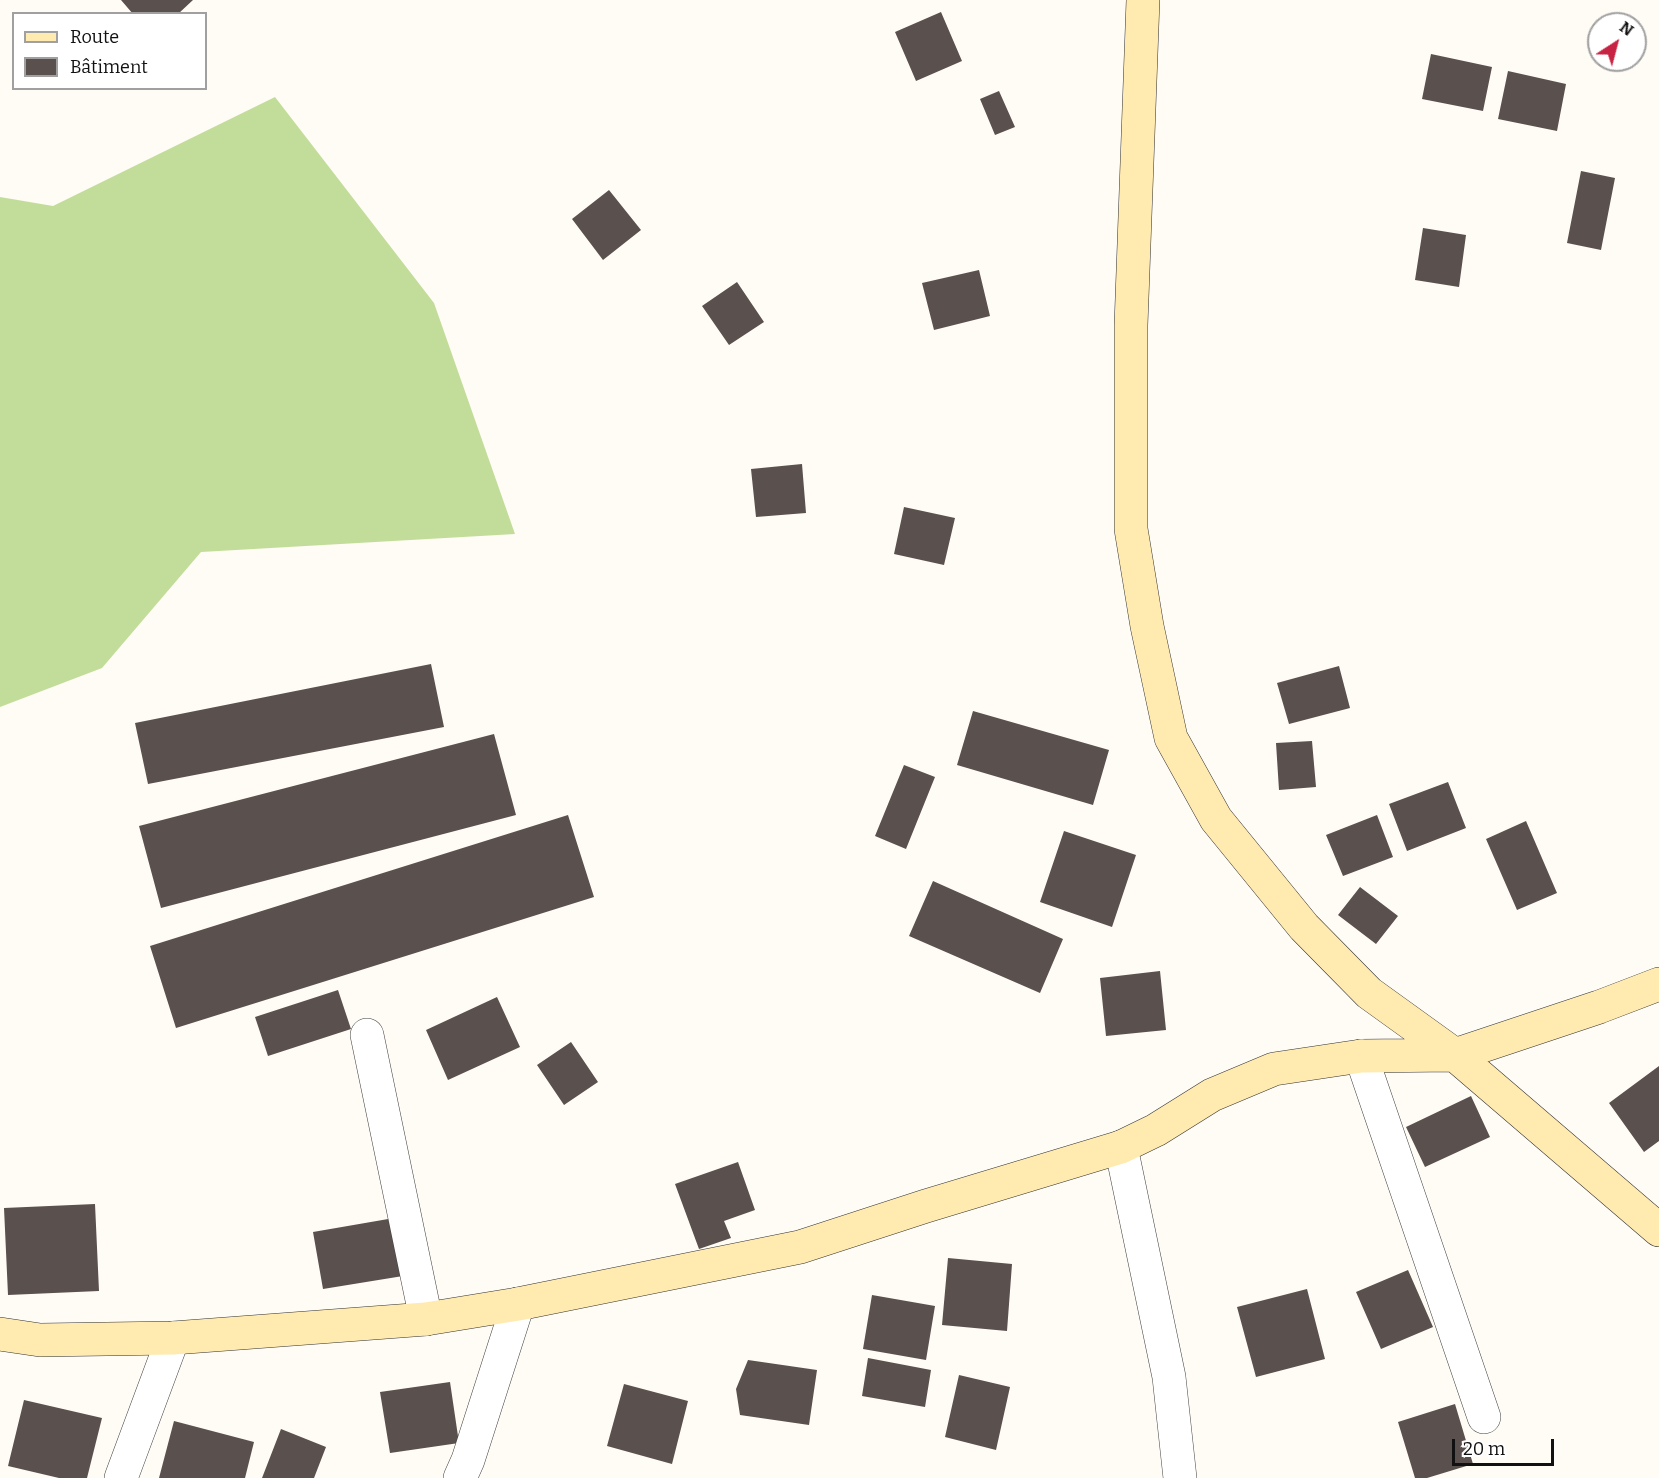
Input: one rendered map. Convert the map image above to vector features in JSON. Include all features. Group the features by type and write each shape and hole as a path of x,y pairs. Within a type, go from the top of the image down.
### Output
{"street":[{"path":"1143,0 1131,325 1131,529 1147,626 1171,738 1216,819 1304,927 1369,993 1455,1055 1659,1230"},
{"path":"0,1334 40,1340 172,1338 426,1319 518,1304 800,1247 1121,1147 1156,1130 1212,1095 1274,1069 1360,1056 1455,1055 1599,1007 1659,984"},
{"path":"367,1035 426,1319"},
{"path":"1360,1056 1484,1417"},
{"path":"1121,1147 1169,1377 1180,1478"},
{"path":"460,1478 468,1460 518,1304"},
{"path":"122,1478 172,1338"}],"green space":[{"path":"275,97 434,303 515,534 201,552 102,668 0,707 0,197 53,206"}],"building":[{"path":"121,0 193,0 180,12 131,12"},
{"path":"941,12 962,61 916,81 895,32"},
{"path":"1431,54 1492,67 1483,111 1422,99"},
{"path":"1508,71 1566,84 1557,131 1498,119"},
{"path":"999,91 1015,127 995,135 980,99"},
{"path":"1581,171 1615,178 1601,250 1567,243"},
{"path":"609,190 641,230 603,260 572,219"},
{"path":"1423,228 1466,235 1459,287 1415,280"},
{"path":"979,270 990,316 934,330 922,283"},
{"path":"737,282 764,322 729,345 702,306"},
{"path":"802,464 806,513 756,517 751,469"},
{"path":"904,507 955,518 944,565 894,554"},
{"path":"431,664 444,727 148,784 135,723"},
{"path":"1339,666 1350,708 1289,724 1277,683"},
{"path":"973,711 1109,750 1093,805 957,765"},
{"path":"494,734 516,815 161,908 139,826"},
{"path":"1312,741 1316,787 1279,790 1276,743"},
{"path":"904,765 935,777 906,849 875,836"},
{"path":"1448,782 1466,828 1407,851 1389,804"},
{"path":"568,815 594,897 176,1028 150,946"},
{"path":"1377,815 1393,857 1343,876 1326,835"},
{"path":"1526,821 1557,893 1517,910 1486,839"},
{"path":"1064,831 1136,855 1112,927 1040,902"},
{"path":"933,881 1063,939 1040,993 909,936"},
{"path":"1360,887 1398,916 1376,944 1338,915"},
{"path":"1160,971 1166,1030 1106,1036 1100,978"},
{"path":"338,990 351,1029 268,1056 255,1017"},
{"path":"497,997 520,1047 448,1080 426,1030"},
{"path":"571,1042 598,1082 564,1105 537,1065"},
{"path":"1659,1066 1659,1141 1644,1152 1609,1103"},
{"path":"1471,1096 1490,1137 1425,1167 1406,1127"},
{"path":"738,1162 755,1210 724,1221 731,1238 699,1249 675,1184"},
{"path":"95,1204 99,1291 8,1295 4,1208"},
{"path":"394,1218 403,1276 323,1289 313,1232"},
{"path":"948,1258 1012,1264 1007,1331 942,1325"},
{"path":"1408,1270 1433,1327 1381,1349 1356,1292"},
{"path":"1307,1289 1325,1359 1256,1377 1237,1307"},
{"path":"872,1295 935,1306 926,1360 863,1349"},
{"path":"868,1358 931,1370 925,1407 862,1396"},
{"path":"748,1360 817,1370 809,1425 740,1415 736,1389"},
{"path":"959,1375 1010,1387 996,1450 945,1437"},
{"path":"450,1382 459,1443 390,1453 380,1392"},
{"path":"624,1384 688,1401 672,1464 607,1446"},
{"path":"24,1400 102,1418 87,1478 59,1478 8,1466"},
{"path":"1455,1404 1473,1464 1427,1478 1415,1478 1398,1422"},
{"path":"174,1421 254,1442 245,1478 159,1478"},
{"path":"281,1429 326,1447 314,1478 262,1478"}]}
